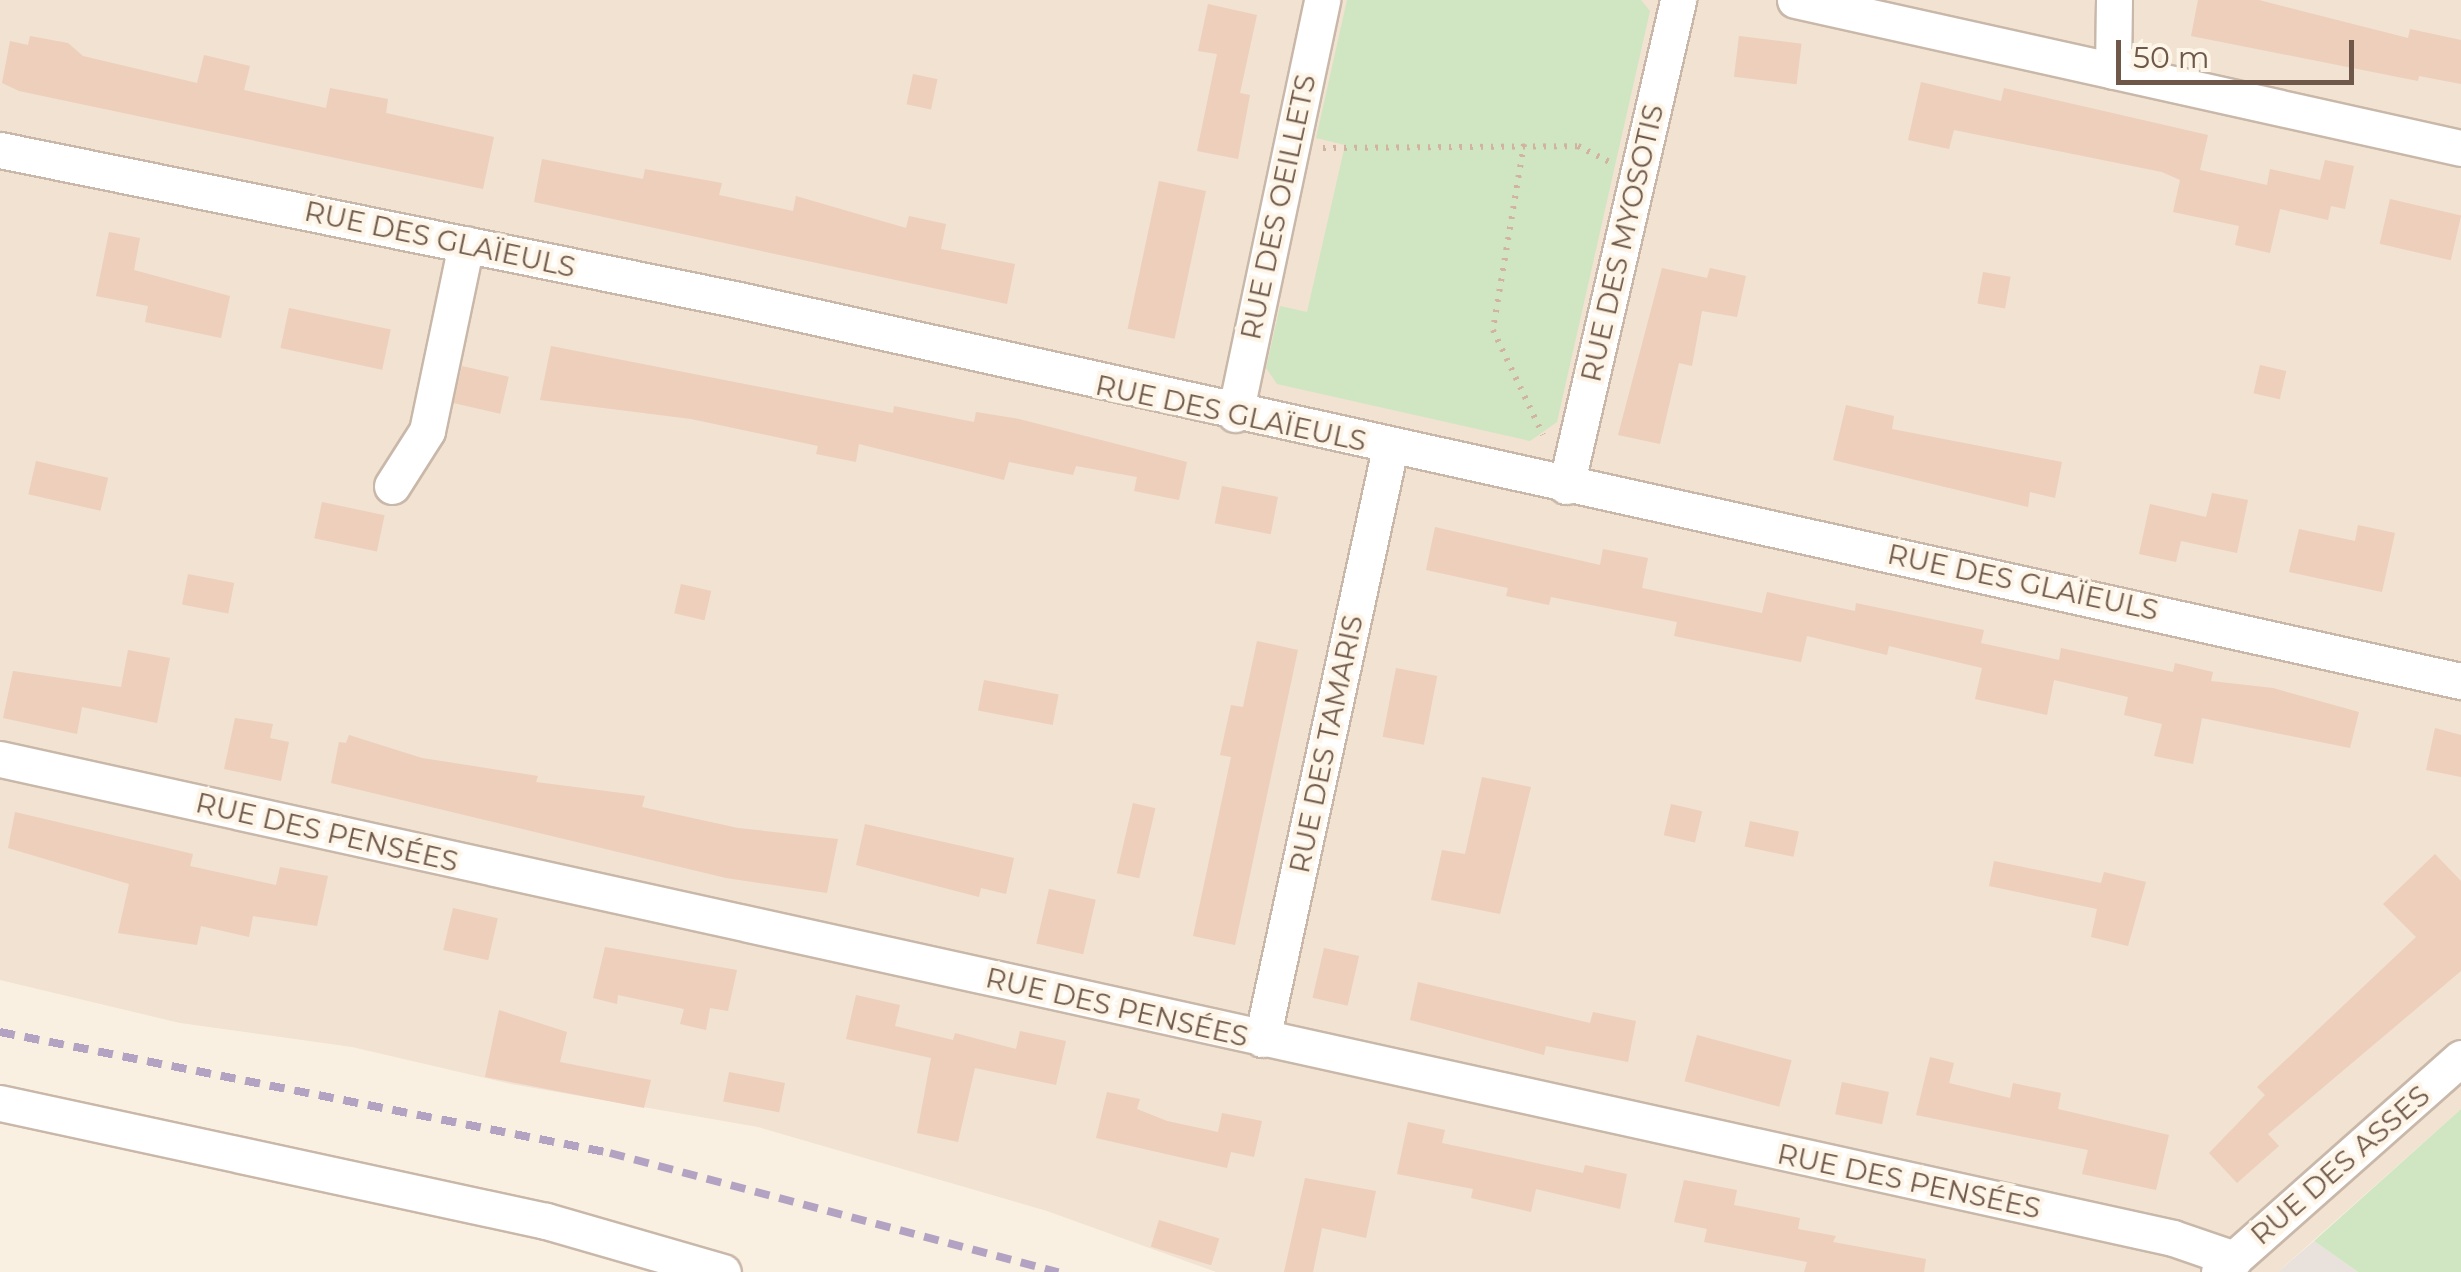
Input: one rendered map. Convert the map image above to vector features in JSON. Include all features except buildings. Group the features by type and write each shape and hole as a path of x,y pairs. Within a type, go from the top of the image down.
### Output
{"street":[{"name":"RUE DES OEILLETS","path":"1235,414 1322,0"},
{"name":"RUE DES MYOSOTIS","path":"1566,486 1678,0"},
{"path":"1795,0 2461,148"},
{"path":"2113,71 2114,0"},
{"name":"RUE DES GLAÏEULS","path":"0,150 466,244 2461,681"},
{"path":"392,486 427,431 466,244"},
{"name":"RUE DES TAMARIS","path":"1262,1040 1390,448"},
{"name":"RUE DES PENSÉES","path":"0,759 2173,1238 2226,1265"},
{"name":"RUE DES ASSES","path":"2226,1265 2461,1058"},
{"path":"0,1102 546,1220 723,1272"}],"path":[{"path":"1524,144 1492,330 1548,446"},
{"path":"1310,148 1578,146 1621,168"}],"shaded area":[{"path":"0,0 2461,0 2461,1109 2278,1272 1216,1272 1047,1211 758,1127 511,1084 352,1047 180,1023 0,980"},
{"path":"2314,1241 2358,1272 2278,1272"}],"green space":[{"path":"1347,0 1641,0 1650,11 1557,422 1530,441 1277,384 1266,368 1280,306 1307,312 1345,145 1316,138"},
{"path":"2461,1109 2461,1272 2358,1272 2314,1241"}],"railway":[{"path":"0,1032 610,1153 1058,1272"}]}
